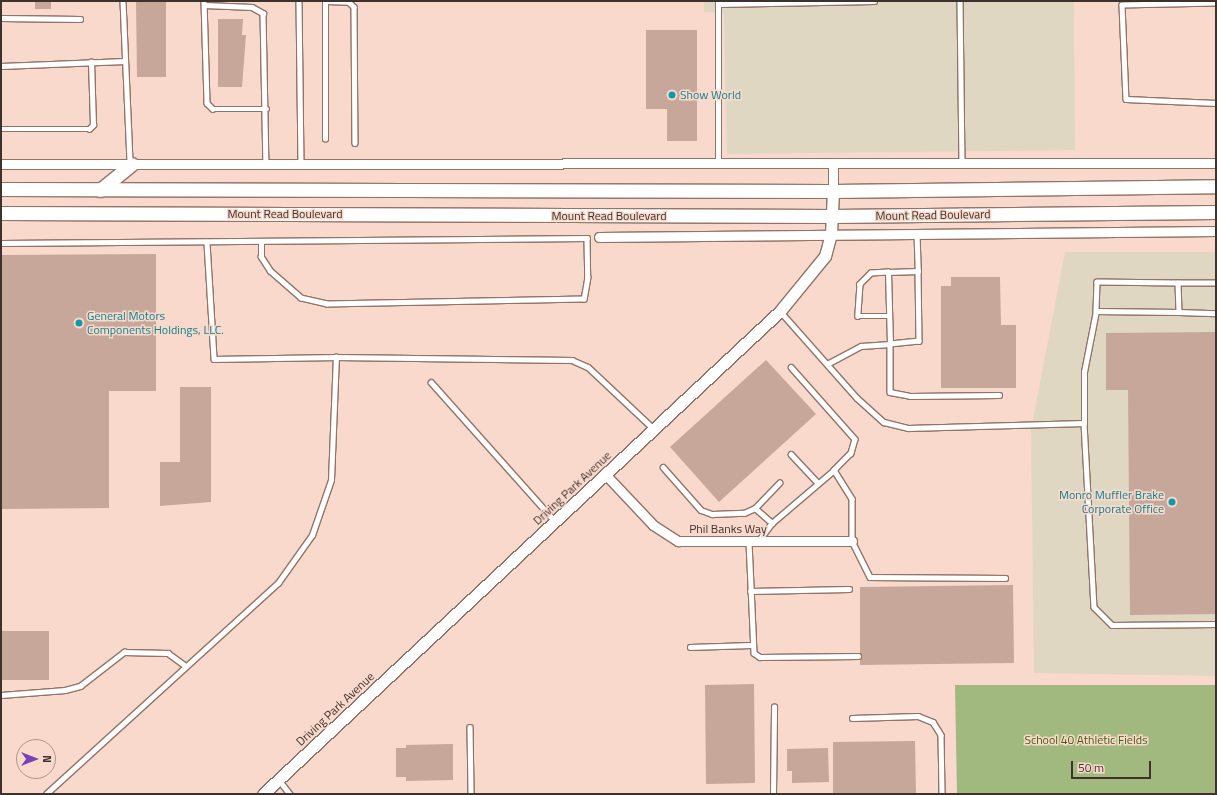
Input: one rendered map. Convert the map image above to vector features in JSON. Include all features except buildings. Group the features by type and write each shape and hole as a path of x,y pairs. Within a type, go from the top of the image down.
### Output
{"main road":[{"path":"100,190 131,164"},
{"name":"Mount Read Boulevard","path":"1,189 833,191 1216,186"},
{"name":"Mount Read Boulevard","path":"1,213 833,216 1216,212"}],"street":[{"path":"1,164 833,166 1216,164"},
{"name":"Driving Park Avenue","path":"263,794 780,311 817,268 832,234 833,166"},
{"name":"Mount Read Boulevard","path":"599,237 917,232 1216,231"},
{"name":"Phil Banks Way","path":"606,474 666,535 678,541 852,541"}],"lane":[{"path":"123,1 131,164"},
{"path":"299,1 301,164"},
{"path":"325,139 325,1 348,2 354,7 355,143"},
{"path":"718,165 718,3 874,1"},
{"path":"960,1 962,165"},
{"path":"266,108 213,109 207,103 204,3 252,7 263,13 266,108 266,164"},
{"path":"1216,3 1122,5 1126,99 1216,103"},
{"path":"1,18 80,19"},
{"path":"1,66 125,61"},
{"path":"1,129 89,129 93,125 91,62"},
{"path":"827,364 861,346 919,341 917,232"},
{"path":"1,243 261,243 294,239 599,237"},
{"path":"261,243 261,257 270,271 301,298 327,304 584,299 587,238"},
{"path":"207,243 214,358 336,357 572,360 588,367 654,429"},
{"path":"889,316 858,316 860,284 871,273 918,271"},
{"path":"888,272 890,392 910,396 999,395"},
{"path":"1216,283 1097,282 1096,311 1084,372 1084,423 1094,607 1112,624 1216,624"},
{"path":"1178,283 1179,312"},
{"path":"780,311 827,364 884,422 908,428 1084,423"},
{"path":"1096,311 1216,312"},
{"path":"46,794 278,583 312,535 330,480 336,357"},
{"path":"791,366 855,439 851,453 834,470 772,523 753,542 750,591 751,645 760,657 858,656"},
{"path":"431,382 555,521"},
{"path":"791,454 818,483"},
{"path":"663,467 701,510 712,514 744,513 755,508 779,483"},
{"path":"834,470 852,499 852,541 870,577 1005,578"},
{"path":"755,508 772,523"},
{"path":"750,591 849,589"},
{"path":"690,647 751,645"},
{"path":"1,695 65,690 80,686 124,652 168,653 186,666"},
{"path":"773,794 774,707"},
{"path":"852,718 918,716 933,722 941,735 942,794"},
{"path":"470,727 471,794"},
{"path":"278,780 290,794"}],"shaded area":[{"path":"704,1 1074,1 1075,150 727,154 724,13 704,12"},
{"path":"1065,252 1216,252 1216,676 1034,673 1031,430"}],"green space":[{"name":"School 40 Athletic Fields","path":"955,685 1216,685 1216,794 957,794"}],"place":[{"name":"Show World","path":"672,95"},
{"name":"General Motors Components Holdings, LLC.","path":"79,323"},
{"name":"Monro Muffler Brake Corporate Office","path":"1172,502"}]}
